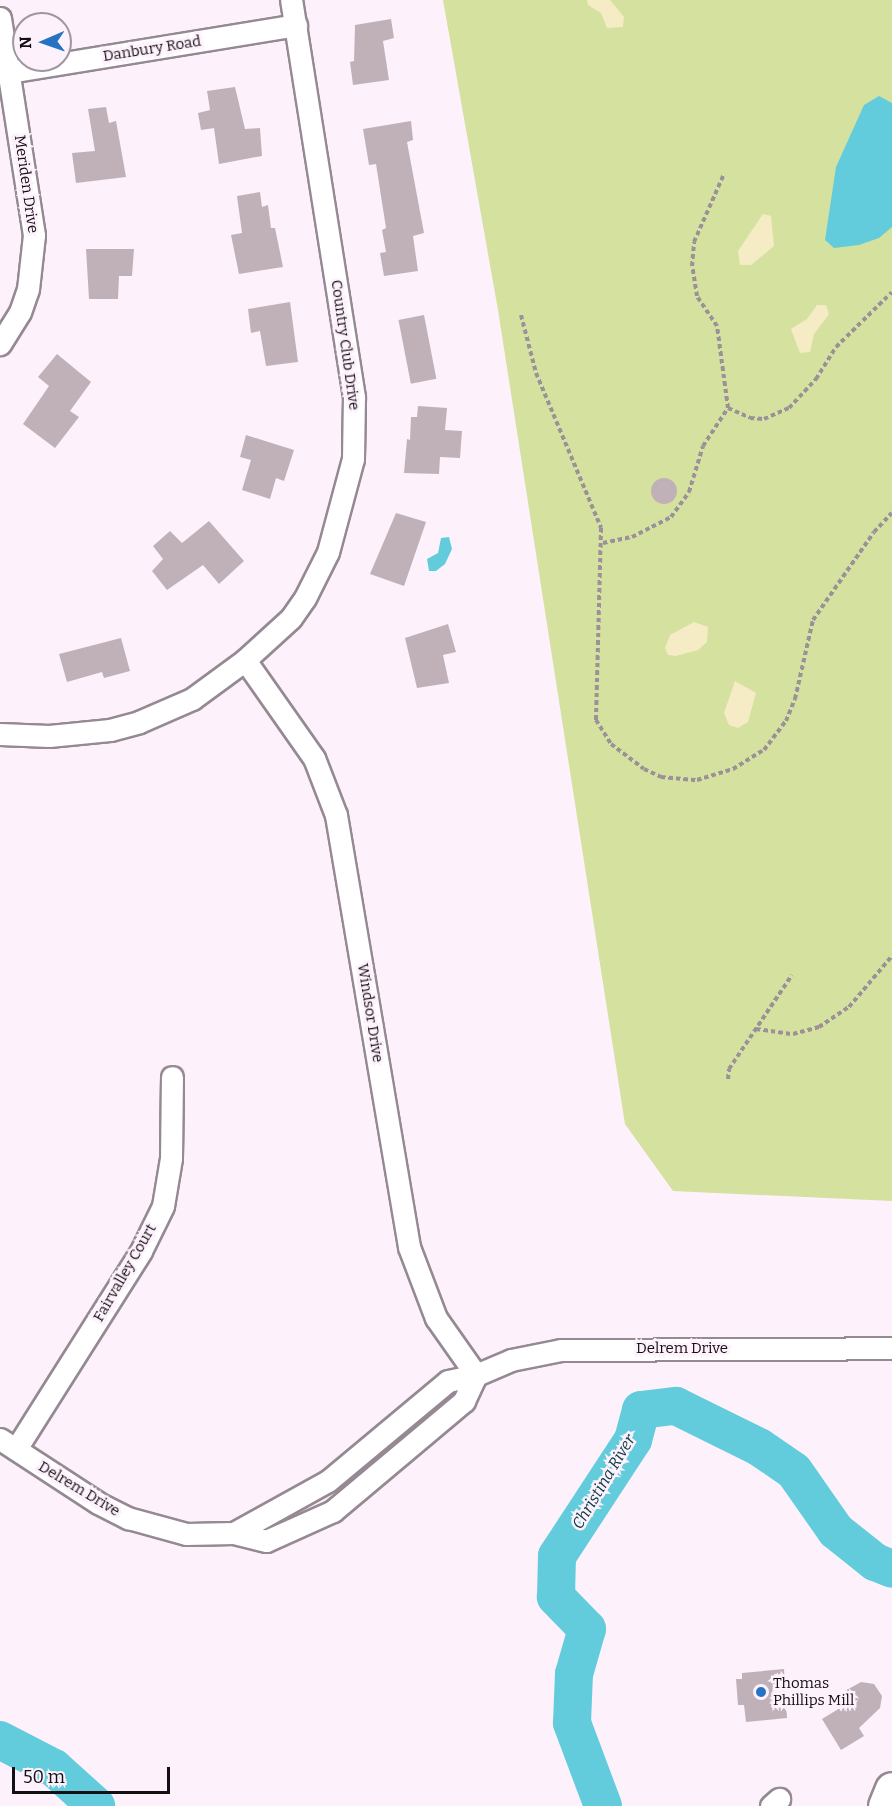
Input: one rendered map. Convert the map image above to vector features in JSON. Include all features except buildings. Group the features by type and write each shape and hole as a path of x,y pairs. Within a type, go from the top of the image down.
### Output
{"main road":[{"path":"885,1806 892,1790"}],"street":[{"name":"Country Club Drive","path":"0,734 81,734 139,722 192,699 245,660 291,618 317,576 338,524 353,459 355,418 349,360 291,0"},
{"name":"Meriden Drive","path":"0,18 34,235 28,289 20,312 0,344"},
{"name":"Danbury Road","path":"9,72 296,25"},
{"name":"Windsor Drive","path":"245,660 314,759 336,815 409,1247 436,1318 476,1375"},
{"name":"Fairvalley Court","path":"8,1444 141,1251 163,1206 171,1158 172,1077"},
{"name":"Delrem Drive","path":"8,1444 98,1503 128,1518 186,1534 234,1533 266,1541 333,1511 465,1401 476,1375 511,1360 561,1350 892,1348"}],"path":[{"path":"603,543 652,529 676,511 689,492 703,446 728,408 717,326 697,296 692,266 694,242 724,174"},
{"path":"728,408 750,418 764,419 789,408 811,385 836,347 892,292"},
{"path":"521,315 536,373 597,514 603,543 593,708 596,720 611,744 644,769 661,777 697,780 715,777 752,759 777,736 795,699 813,620 874,532 892,513"},
{"path":"756,1029 793,1034 819,1027 849,1006 892,956"},
{"path":"728,1079 729,1069 792,975"}],"green space":[{"path":"443,0 892,0 892,1201 673,1191 625,1124 498,310"}],"sand":[{"path":"587,0 610,0 624,17 623,27 607,28 601,13 588,5"},
{"path":"763,214 771,216 774,246 751,265 740,265 738,251"},
{"path":"817,305 826,305 829,314 814,334 810,352 800,353 791,329 807,319"},
{"path":"694,622 708,627 707,642 698,650 676,656 668,655 665,648 670,635"},
{"path":"735,681 756,693 748,722 738,728 729,725 724,713"}],"water":[{"path":"879,96 892,103 892,227 879,238 859,245 834,248 825,240 836,167 864,105"},
{"path":"449,537 452,549 445,564 436,571 429,571 427,559 438,553 441,538"}],"waterway":[{"name":"Christina River","path":"603,1806 572,1723 574,1674 587,1629 556,1597 557,1556 633,1440 641,1410 676,1406 759,1447 794,1471 836,1531 875,1562 892,1569"},
{"name":"Christina River","path":"0,1740 54,1768 96,1806"}],"place":[{"name":"Thomas Phillips Mill","path":"761,1692"}]}
